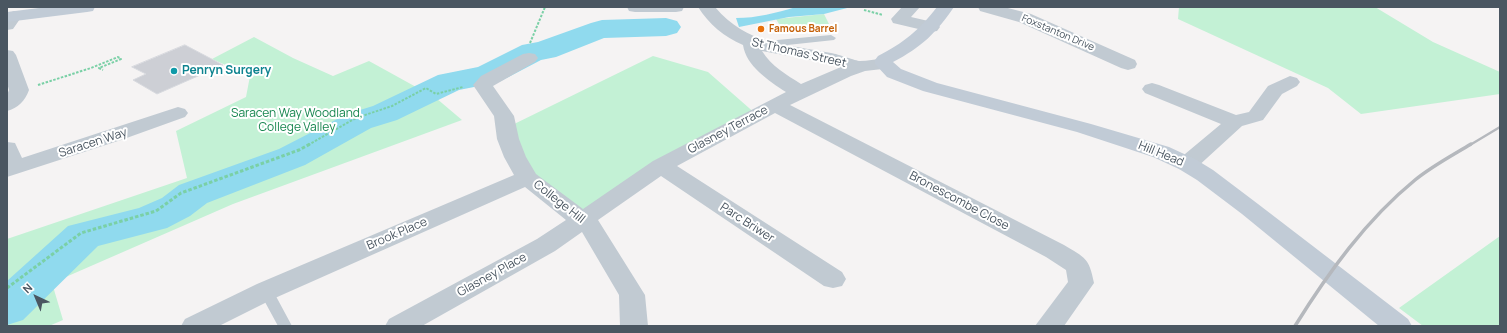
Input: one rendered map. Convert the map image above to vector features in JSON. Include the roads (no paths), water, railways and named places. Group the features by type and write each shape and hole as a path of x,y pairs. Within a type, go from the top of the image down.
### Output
{"street":[{"path":"9,17 32,7"},
{"path":"9,17 87,7"},
{"path":"635,7 676,7"},
{"name":"St Thomas Street","path":"706,7 714,17 727,28 760,46 838,60 857,68"},
{"path":"912,7 899,19 931,27"},
{"path":"884,64 884,60 911,45 931,27 946,7"},
{"name":"Foxstanton Drive","path":"986,7 1029,12 1128,64"},
{"path":"760,46 752,50 762,63 776,76 800,92"},
{"name":"College Hill","path":"529,51 483,85 504,116 508,139 515,157 527,178 590,227 632,295 634,326"},
{"path":"7,55 13,95"},
{"name":"Glasney Terrace","path":"584,221 661,166 800,92 825,80 857,68 884,64"},
{"name":"Hill Head","path":"884,64 894,73 930,87 1084,128 1161,152 1187,164 1205,175 1250,209 1398,326"},
{"path":"1187,164 1235,122 1256,116 1275,90 1290,82"},
{"path":"1152,89 1235,122"},
{"name":"Bronescombe Close","path":"776,105 1055,251 1078,266 1081,282 1049,326"},
{"name":"Saracen Way","path":"8,162 30,164 178,113"},
{"name":"Parc Briwer","path":"661,166 833,279"},
{"name":"Brook Place","path":"195,326 266,291 527,178"},
{"name":"Glasney Place","path":"399,326 546,245 584,221"}],"lane":[{"path":"760,46 830,38"},
{"path":"266,291 285,326"}],"water":[{"path":"796,7 851,7 824,14 789,17 739,27 736,18 766,15"}],"waterway":[{"path":"7,308 83,236 152,218 176,207 193,194 292,157 359,121 385,113 450,82 487,75 533,52 545,50 602,29 666,27"}],"railway":[{"path":"1470,145 1500,127"},
{"path":"1295,326 1321,286 1349,248 1380,212 1415,180 1435,165 1471,144"}],"place":[{"name":"Famous Barrel","path":"761,29"},
{"name":"Penryn Surgery","path":"174,71"}],"park label":[{"name":"Saracen Way Woodland, College Valley","path":"297,121"}]}
